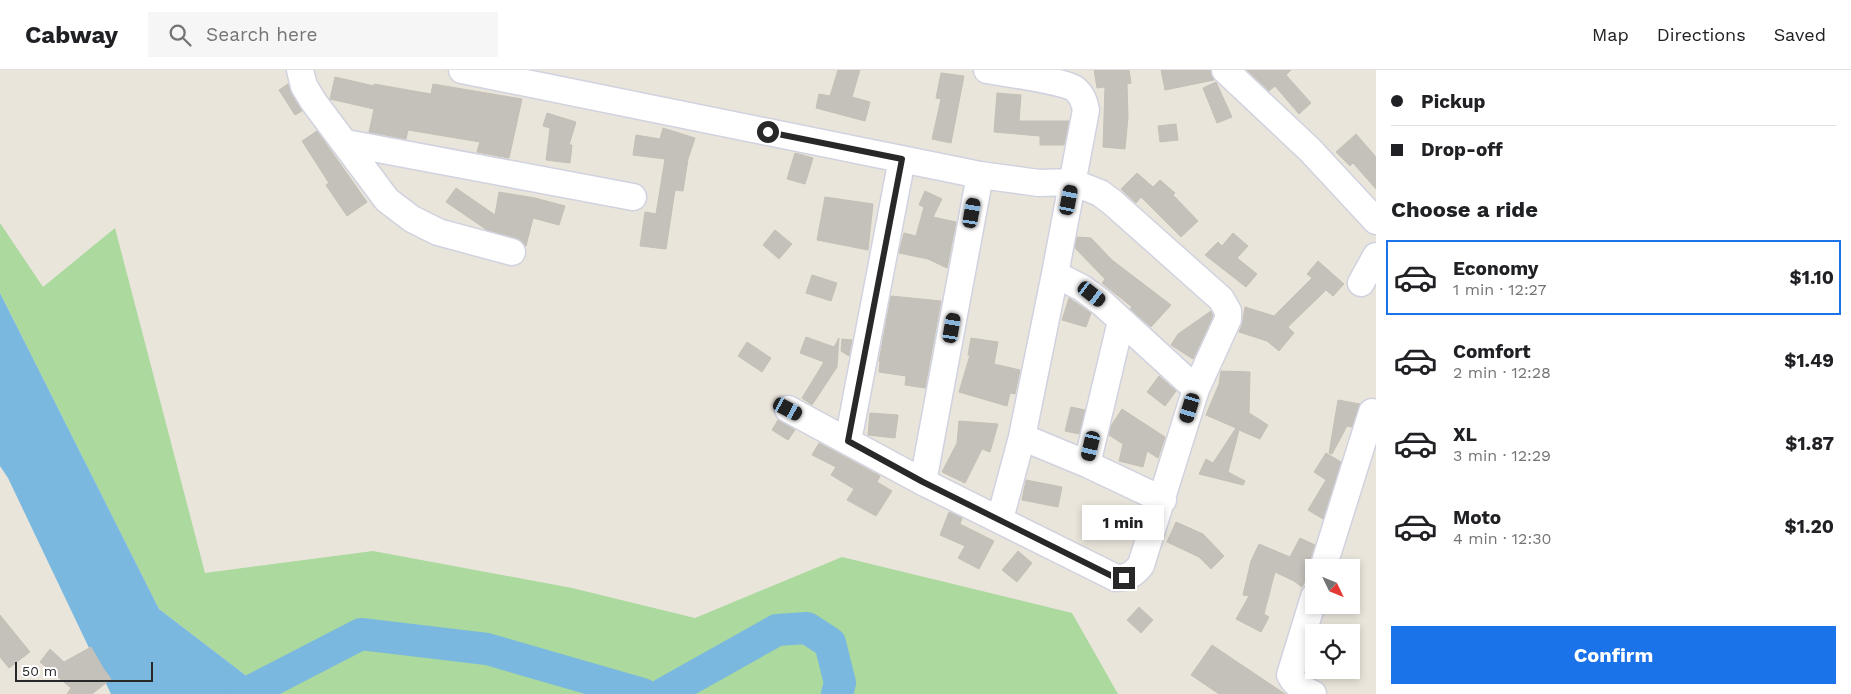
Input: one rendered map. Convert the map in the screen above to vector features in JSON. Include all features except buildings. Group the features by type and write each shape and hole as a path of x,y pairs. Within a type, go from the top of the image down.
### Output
{"street":[{"path":"300,70 304,86 387,200 412,219 438,232 512,252"},
{"path":"462,70 980,175 1039,183 1072,182 1100,193 1112,202 1226,304 1228,311 1228,319 1196,389 1163,500 1141,565 1137,571 1124,578 1116,578 923,482 788,409"},
{"path":"987,70 1069,78 1081,95 1086,110 1022,437 1000,519"},
{"path":"1224,70 1310,150 1376,220"},
{"path":"346,143 633,197"},
{"path":"848,441 902,159"},
{"path":"923,482 980,175"},
{"path":"1361,283 1376,256"},
{"path":"1055,274 1092,294 1196,389"},
{"path":"1087,464 1121,320"},
{"path":"1326,559 1372,412"},
{"path":"1022,437 1087,464 1163,500"},
{"path":"1309,614 1290,675 1298,686 1313,694"}],"green space":[{"path":"0,223 43,287 115,228 205,573 373,551 572,588 695,618 842,557 1072,613 1118,694 270,694 159,609 0,293"}],"water":[{"path":"0,293 159,609 270,694 111,694 8,478 0,466"}],"waterway":[{"path":"663,694 777,630 807,628 830,643 840,683 837,694"},
{"path":"245,694 361,634 487,649 643,694"}],"route":[{"path":"768,132 902,159 848,441 923,482 1116,578 1124,578"}]}
